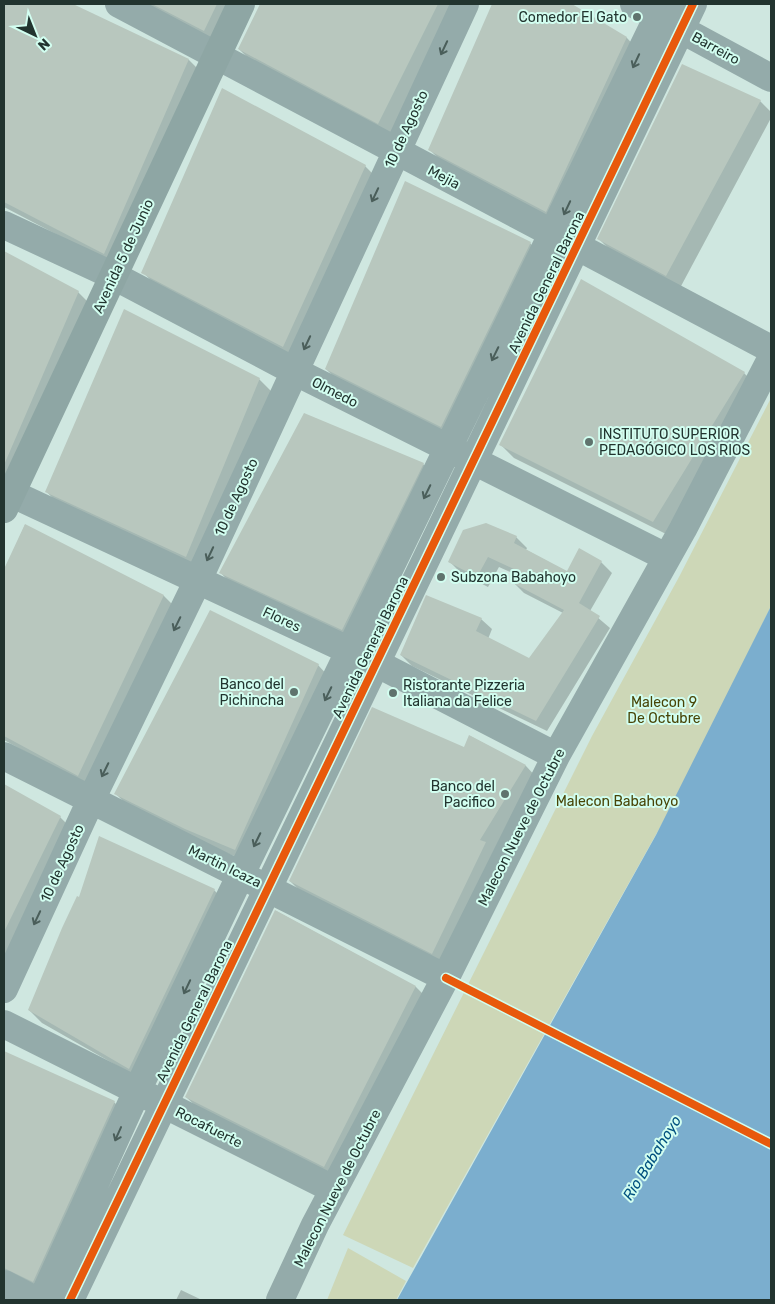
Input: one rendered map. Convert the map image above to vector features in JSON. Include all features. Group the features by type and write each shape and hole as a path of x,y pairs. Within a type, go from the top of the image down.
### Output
{"main road":[{"name":"Avenida 5 de Junio","path":"6,497 114,276 242,4"}],"street":[{"name":"Mejia","path":"118,4 771,349"},
{"name":"10 de Agosto","path":"4,988 91,800 198,580 395,151 465,4"},
{"name":"Avenida General Barona","path":"70,1300 474,460 659,13 693,4"},
{"name":"Barreiro","path":"659,13 771,78"},
{"name":"Olmedo","path":"4,225 114,276 294,371 666,557"},
{"name":"Avenida General Barona","path":"42,1300 137,1091 449,449 565,241"},
{"name":"Malecon Nueve de Octubre","path":"280,1300 334,1189 446,978 556,756 666,557 771,359"},
{"name":"Flores","path":"6,497 198,580 376,663 556,756"},
{"name":"Martin Icaza","path":"4,756 446,978"},
{"name":"Rocafuerte","path":"4,1024 334,1189"},
{"path":"4,1284 36,1300"}],"green space":[{"name":"Malecon Babahoyo","path":"771,398 771,606 686,781 413,1268 343,1235 592,736 679,577"},
{"path":"348,1248 406,1281 396,1300 327,1300"}],"water":[{"name":"Rio Babahoyo","path":"771,606 771,1300 397,1300 656,835"}],"building":[{"path":"4,4 73,4 189,59 104,254 4,202"},
{"path":"152,4 217,4 204,31"},
{"path":"260,4 438,4 378,124 238,49"},
{"path":"492,4 572,4 627,37 546,212 428,150"},
{"path":"682,64 761,100 666,276 597,239"},
{"path":"222,88 366,165 283,347 141,273"},
{"path":"405,181 531,242 441,427 325,369"},
{"path":"4,251 79,291 4,465"},
{"path":"581,279 745,372 653,522 499,445"},
{"path":"124,309 260,378 186,557 45,492"},
{"path":"304,413 424,463 342,630 219,573"},
{"path":"486,523 517,536 514,543 567,571 579,548 602,561 579,603 600,616 536,721 400,655 426,595 482,618 476,631 529,658 564,610 511,582 518,571 488,557 477,577 448,562 463,530"},
{"path":"25,524 164,595 78,776 4,736 4,569"},
{"path":"210,610 319,664 235,850 185,829 114,794"},
{"path":"372,707 464,747 469,735 526,765 480,840 486,842 432,954 289,881"},
{"path":"4,784 61,816 4,932"},
{"path":"99,836 215,889 129,1069 28,1010 62,928 77,896 79,897"},
{"path":"275,910 416,986 324,1167 185,1097"},
{"path":"4,1051 115,1101 33,1282 4,1268"}],"cycle path":[{"path":"70,1300 693,4"},
{"path":"446,978 771,1144"}],"place":[{"name":"Comedor El Gato","path":"637,17"},
{"name":"INSTITUTO SUPERIOR PEDAGÓGICO LOS RIOS","path":"589,442"},
{"name":"Subzona Babahoyo","path":"441,577"},
{"name":"Banco del Pichincha","path":"294,692"},
{"name":"Ristorante Pizzeria Italiana da Felice","path":"393,693"},
{"name":"Banco del Pacifico","path":"505,794"}],"park label":[{"name":"Malecon 9 De Octubre","path":"664,710"}]}
